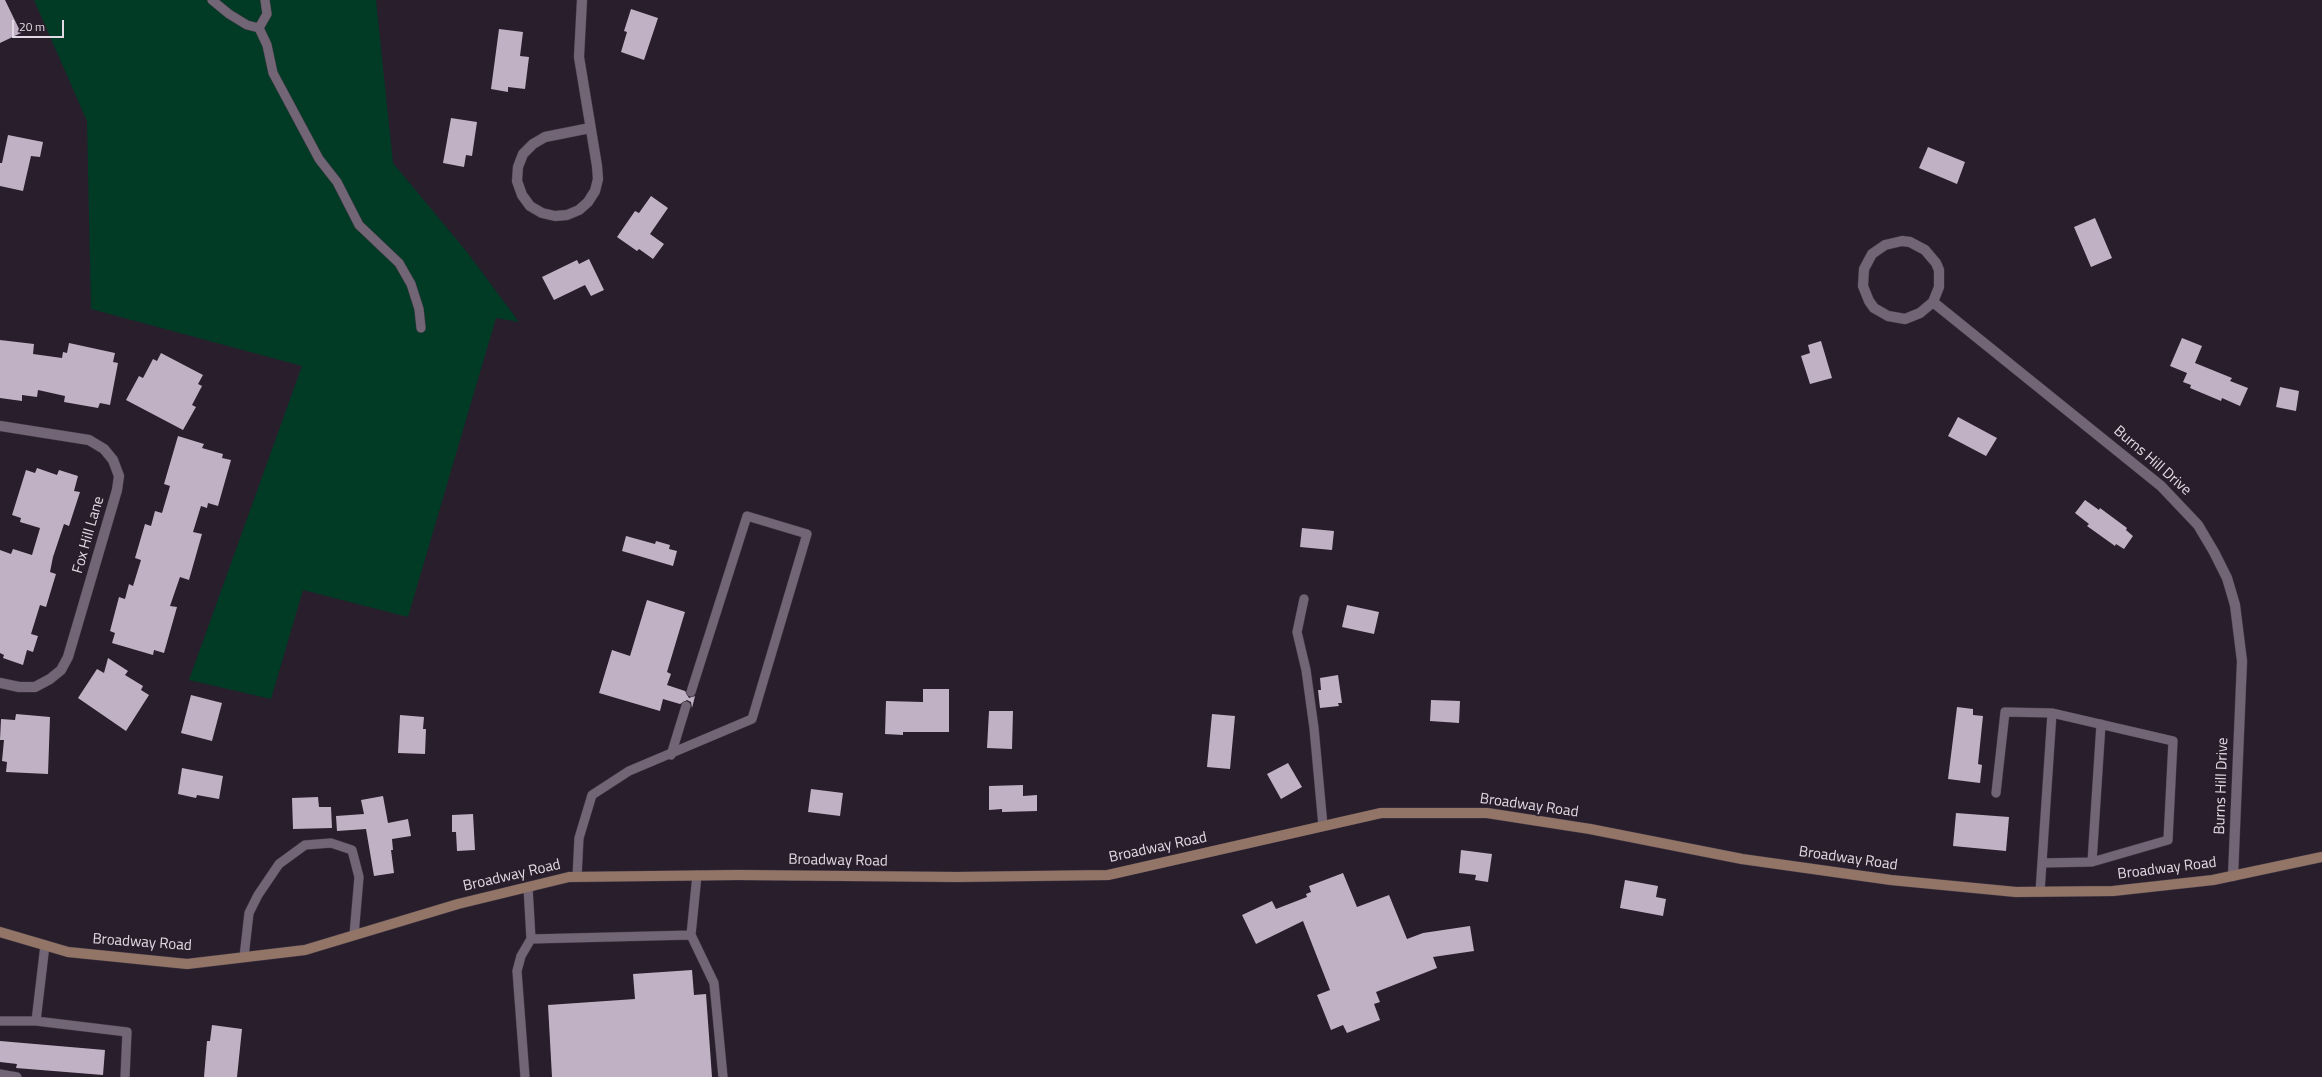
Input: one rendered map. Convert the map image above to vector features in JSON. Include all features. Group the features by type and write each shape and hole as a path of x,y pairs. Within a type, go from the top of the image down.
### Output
{"main road":[{"name":"Broadway Road","path":"0,932 68,952 188,964 305,950 458,904 577,877 697,875 957,877 1108,875 1381,813 1487,813 1590,829 1758,861 1891,880 2016,892 2114,891 2213,880 2322,858"}],"street":[{"path":"582,0 579,57 598,179 595,191 588,202 579,210 567,215 555,216 542,213 530,206 522,195 517,181 518,167 523,154 533,144 545,137 590,128"},
{"path":"1902,241 1910,242 1925,250 1936,262 1939,274 1939,287 1933,302 1920,314 1905,319 1888,316 1874,308 1865,294 1863,286 1864,269 1872,254 1885,245 1902,241"},
{"name":"Burns Hill Drive","path":"1933,302 2161,486 2198,526 2214,552 2227,578 2235,605 2242,661 2233,876"},
{"name":"Fox Hill Lane","path":"0,426 89,440 104,449 113,460 119,476 118,490 68,657 61,670 50,679 35,687 19,687 0,683"}],"lane":[{"path":"212,0 229,14 247,25 259,28"},
{"path":"259,28 267,14 265,0"},
{"path":"259,28 267,45 273,73 319,159 337,182 359,225 398,263 411,284 419,309 421,328"},
{"path":"577,877 579,838 592,795 628,771 671,755 752,719 807,534 747,516 691,692"},
{"path":"1304,599 1297,632 1310,699 1324,826"},
{"path":"671,755 686,706"},
{"path":"1996,793 2005,712 2052,713 2173,741 2168,840 2092,862 2042,863"},
{"path":"2040,892 2052,713"},
{"path":"2092,862 2101,724"},
{"path":"244,957 249,913 258,895 279,864 305,845 331,843 352,850 359,877 354,935"},
{"path":"697,875 691,935 714,983 723,1077"},
{"path":"525,1077 517,971 521,956 530,939 528,887"},
{"path":"530,939 691,935"},
{"path":"36,1021 44,945"},
{"path":"0,1021 36,1021 128,1032 125,1077"},
{"path":"0,1074 17,1077"}],"green space":[{"path":"34,0 376,0 393,163 467,252 519,322 496,318 408,617 303,590 271,699 189,680 302,366 91,309 87,121"}],"building":[{"path":"0,0 5,0 21,33 0,43"},
{"path":"631,9 658,18 644,60 621,52 627,32 624,31"},
{"path":"499,29 523,32 520,56 529,57 525,89 508,87 508,92 491,89"},
{"path":"451,118 477,122 472,156 466,155 464,167 443,163"},
{"path":"8,135 43,142 40,157 31,156 23,191 0,186 0,163 2,163"},
{"path":"1928,147 1965,162 1957,184 1919,168"},
{"path":"651,196 668,208 650,234 664,244 653,259 639,249 637,251 617,237 635,211 639,213"},
{"path":"2095,218 2112,258 2091,267 2074,227"},
{"path":"589,259 604,290 591,296 585,285 554,300 542,277 577,260 579,264"},
{"path":"2182,338 2202,346 2195,363 2232,378 2230,381 2248,388 2240,406 2222,398 2221,401 2190,388 2191,385 2183,382 2187,373 2170,366"},
{"path":"0,340 34,344 33,354 62,358 63,352 67,353 69,343 115,353 113,362 118,363 110,405 100,403 98,408 64,402 65,396 38,390 37,397 22,395 22,401 0,398"},
{"path":"1821,341 1832,378 1810,384 1801,356 1810,353 1808,345"},
{"path":"161,353 203,375 198,384 202,386 192,405 196,407 183,430 126,400 139,376 143,378 153,359 157,361"},
{"path":"2280,387 2299,391 2296,411 2276,407"},
{"path":"1958,417 1997,438 1986,456 1948,436"},
{"path":"178,436 204,444 202,448 223,454 222,458 231,460 218,506 208,503 207,508 201,506 193,532 202,534 189,580 180,577 170,606 177,607 164,653 154,650 153,655 112,643 115,633 110,631 119,597 125,599 129,584 133,586 141,560 135,558 145,524 151,526 155,511 162,513 170,486 164,484"},
{"path":"37,468 57,475 59,470 78,476 74,491 80,492 69,526 64,524 53,557 50,572 56,574 46,607 40,605 31,634 38,636 33,652 27,650 23,665 3,658 4,655 0,653 0,550 11,554 13,549 32,555 40,528 20,522 21,518 12,515 26,470 35,473"},
{"path":"2085,500 2099,510 2100,508 2127,528 2126,530 2133,536 2124,549 2116,544 2115,546 2087,526 2089,524 2075,513"},
{"path":"1302,528 1334,531 1332,550 1300,547"},
{"path":"626,536 655,544 656,541 670,545 669,549 677,551 673,566 622,551"},
{"path":"647,600 685,612 667,672 671,674 667,685 685,691 689,698 695,696 692,708 691,702 687,700 680,704 663,699 660,711 599,693 612,650 630,656"},
{"path":"1347,605 1379,612 1374,634 1342,627"},
{"path":"108,658 128,671 125,675 143,686 141,690 149,695 126,731 78,698 97,669 104,673"},
{"path":"1338,675 1342,703 1338,703 1339,706 1320,708 1318,690 1321,690 1320,678"},
{"path":"923,689 949,689 949,732 903,732 903,735 885,734 886,701 923,702"},
{"path":"191,695 222,703 212,741 181,733"},
{"path":"1431,700 1460,701 1459,723 1430,721"},
{"path":"1957,707 1973,709 1973,715 1983,716 1978,764 1982,765 1980,783 1948,779"},
{"path":"989,711 1013,711 1012,749 987,748"},
{"path":"16,714 50,717 48,774 6,772 7,762 2,761 4,740 0,740 1,719 15,720"},
{"path":"1212,714 1235,716 1230,769 1207,767"},
{"path":"400,715 424,717 423,729 426,729 425,754 398,753"},
{"path":"1288,763 1302,787 1281,799 1267,774"},
{"path":"182,768 223,776 219,799 197,795 196,798 178,794"},
{"path":"1023,785 1023,796 1037,795 1037,811 1002,812 1002,809 989,810 989,786"},
{"path":"811,789 843,793 840,816 808,812"},
{"path":"383,796 388,823 408,819 411,836 392,839 393,850 391,850 394,873 374,876 366,829 337,831 336,816 364,814 361,800"},
{"path":"318,797 319,807 331,807 332,828 293,829 292,798"},
{"path":"1956,813 2009,817 2006,851 1953,846"},
{"path":"473,814 475,850 457,851 456,832 452,832 452,815"},
{"path":"1461,850 1492,854 1488,882 1475,880 1476,875 1459,873"},
{"path":"1343,873 1357,907 1389,895 1407,939 1423,933 1470,926 1474,951 1433,957 1437,968 1376,992 1380,1002 1374,1004 1380,1020 1347,1033 1343,1025 1331,1030 1317,995 1330,990 1303,921 1256,944 1242,915 1272,901 1276,909 1307,897 1306,894 1311,892 1309,886"},
{"path":"1625,880 1658,886 1656,897 1666,899 1663,916 1620,908"},
{"path":"692,970 694,995 706,994 712,1077 552,1077 548,1005 635,999 633,974"},
{"path":"212,1025 242,1029 237,1077 204,1077 207,1041 210,1041"},
{"path":"0,1041 105,1050 103,1075 16,1068 17,1064 0,1062"}]}
